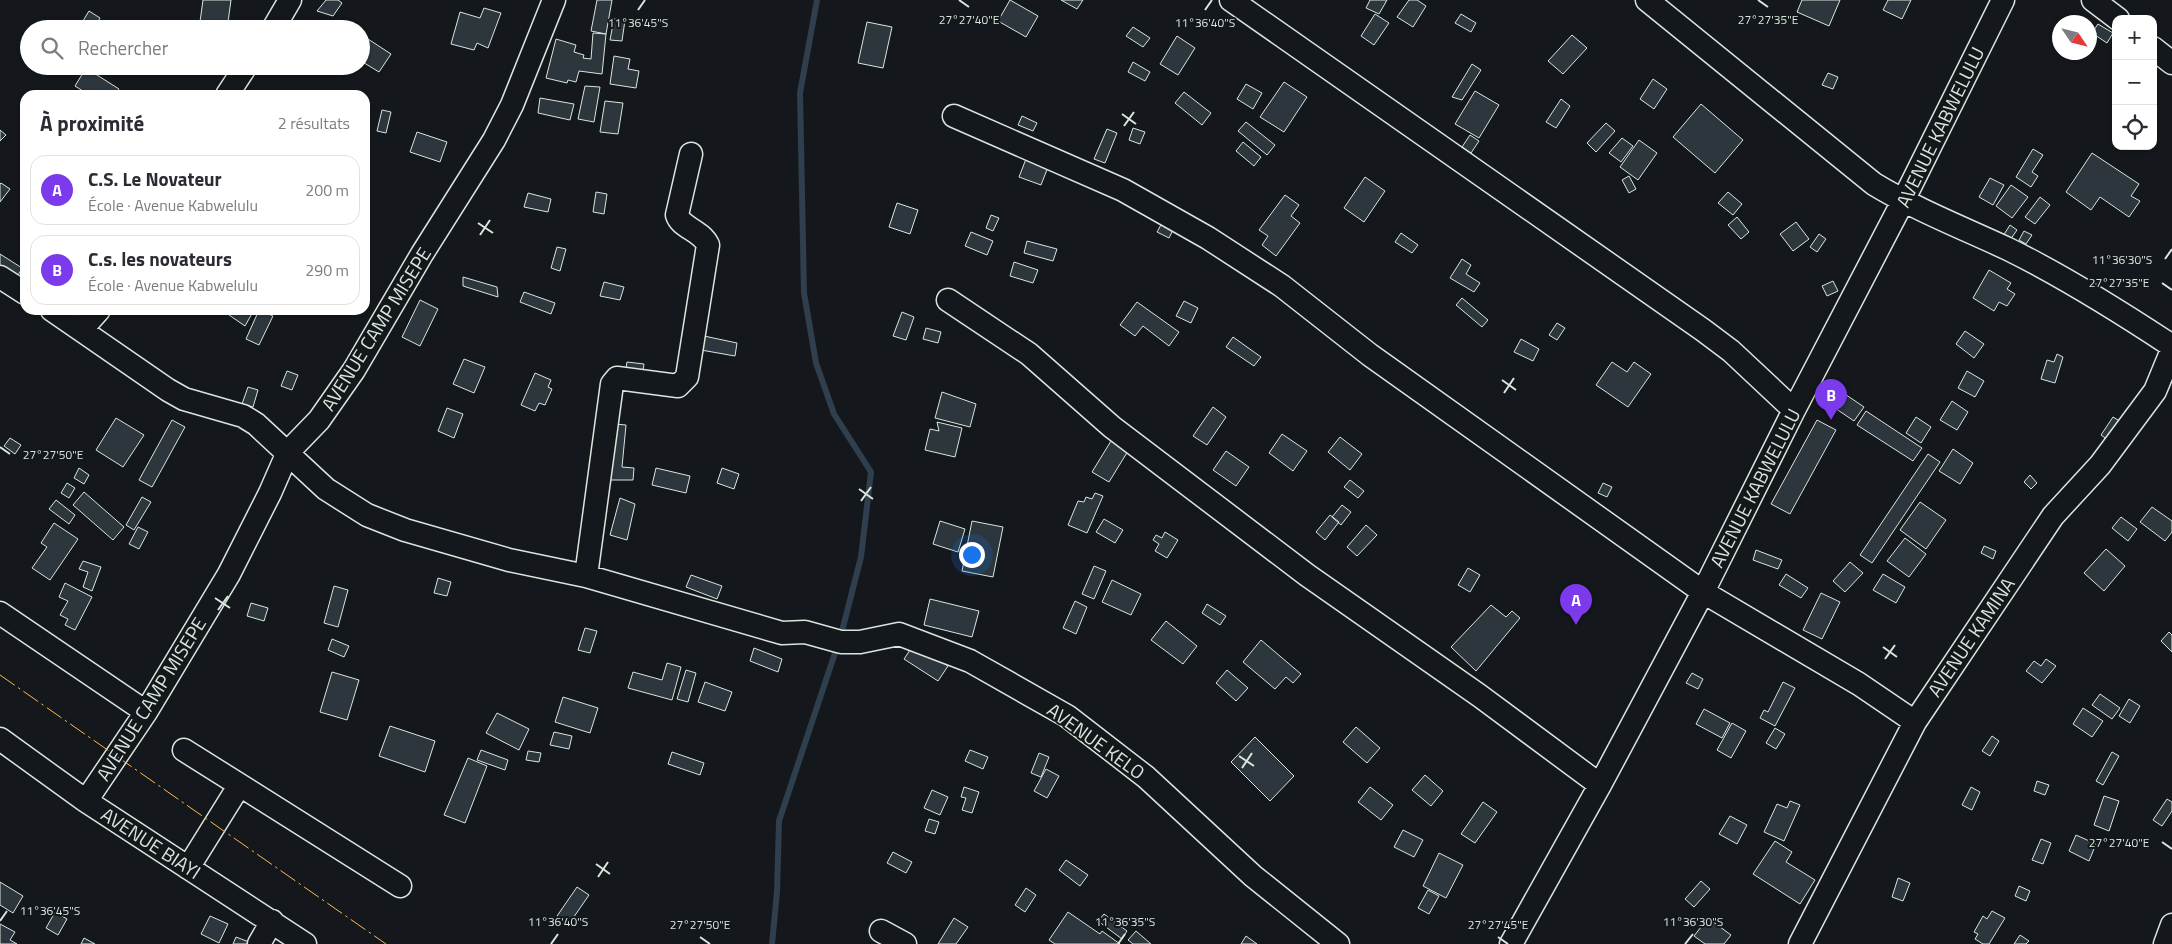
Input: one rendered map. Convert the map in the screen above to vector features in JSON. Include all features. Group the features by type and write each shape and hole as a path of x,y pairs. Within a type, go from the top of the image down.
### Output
{"street":[{"path":"278,20 290,0"},
{"name":"AVENUE CAMP MISEPE","path":"86,801 146,712 228,574 270,493 288,452 319,420 354,370 422,254 494,140 512,105 554,0"},
{"path":"1231,0 1612,264 1703,330 1731,351 1794,410"},
{"path":"1647,0 1874,184 1903,201 2009,250 2103,300 2172,348"},
{"name":"AVENUE KABWELULU","path":"1511,944 1600,785 1703,592 1794,410 1903,201 2003,0"},
{"path":"2093,0 2113,15"},
{"path":"2157,51 2172,63"},
{"path":"230,90 240,75"},
{"path":"954,116 1122,190 1208,238 1282,286 1370,355 1703,592 1859,684 1915,722"},
{"path":"586,576 612,384 617,378 678,386 687,378 708,245 705,239 681,222 677,215 690,154"},
{"path":"0,277 20,290"},
{"path":"948,300 1029,354 1112,427 1308,575 1480,696 1600,785"},
{"name":"AVENUE KELO","path":"60,315 82,329 122,360 168,390 184,398 243,416 269,434 326,489 367,515 406,530 509,560 586,576 782,633 805,632 841,642 860,642 900,634 970,661 1067,716 1146,777 1252,876 1338,944"},
{"path":"82,329 95,315"},
{"name":"AVENUE KAMINA","path":"1800,944 1915,722 2054,516 2100,465 2155,391 2172,348"},
{"path":"0,612 146,712"},
{"name":"AVENUE BIAYI","path":"0,739 86,801 305,944"},
{"path":"184,750 400,886"},
{"path":"188,868 240,786"},
{"path":"259,944 272,921"},
{"path":"2165,944 2172,925"},
{"path":"881,931 905,944"}],"building":[{"path":"203,0 231,0 228,20 200,20"},
{"path":"326,0 338,0 342,3 333,16 317,11"},
{"path":"597,0 612,0 606,34 591,31"},
{"path":"1010,0 1038,16 1026,37 998,21"},
{"path":"1061,0 1083,0 1077,9"},
{"path":"1370,0 1387,0 1379,14 1366,8"},
{"path":"1409,0 1417,0 1426,6 1413,27 1397,17"},
{"path":"1802,0 1840,0 1829,26 1797,12"},
{"path":"1888,0 1911,0 1902,19 1883,10"},
{"path":"484,8 501,13 488,48 477,43 474,50 451,44 460,12 480,18"},
{"path":"89,11 100,18 99,20 84,20"},
{"path":"1375,14 1389,23 1374,45 1361,36"},
{"path":"1461,14 1476,23 1471,32 1455,23"},
{"path":"614,19 625,20 622,41 610,40"},
{"path":"867,22 892,27 883,68 858,63"},
{"path":"2098,24 2112,32 2107,43 2097,36"},
{"path":"1133,27 1150,38 1143,47 1126,36"},
{"path":"593,33 606,34 602,74 579,71 576,82 568,80 567,83 546,78 556,39 576,45 574,52 584,55 583,58 591,59"},
{"path":"1572,35 1587,48 1563,74 1548,61"},
{"path":"1177,36 1195,48 1178,75 1160,64"},
{"path":"370,40 391,54 379,72 370,66"},
{"path":"614,56 630,59 628,69 639,71 636,88 610,84"},
{"path":"1133,62 1150,72 1145,81 1128,72"},
{"path":"1472,64 1481,70 1462,100 1452,97"},
{"path":"1828,73 1838,77 1833,89 1822,85"},
{"path":"82,75 97,75 119,89 81,90 75,86"},
{"path":"1653,79 1667,89 1654,109 1640,99"},
{"path":"1284,82 1307,97 1284,132 1260,117"},
{"path":"1246,84 1262,93 1253,109 1237,99"},
{"path":"585,86 600,87 594,122 578,119"},
{"path":"1475,91 1499,105 1479,138 1455,124"},
{"path":"1184,92 1211,113 1202,125 1175,103"},
{"path":"540,98 574,104 570,120 538,113"},
{"path":"1561,99 1570,106 1556,128 1546,122"},
{"path":"605,101 623,103 618,134 600,132"},
{"path":"1701,104 1743,140 1715,173 1673,137"},
{"path":"382,110 391,112 386,133 377,131"},
{"path":"1022,116 1037,123 1033,131 1018,125"},
{"path":"1246,122 1275,145 1267,155 1238,131"},
{"path":"1606,123 1615,131 1596,152 1587,143"},
{"path":"1133,128 1145,132 1140,144 1129,140"},
{"path":"1107,129 1117,133 1105,163 1094,159"},
{"path":"0,130 6,135 0,141"},
{"path":"417,132 447,142 440,162 410,152"},
{"path":"1470,135 1479,141 1471,153 1462,147"},
{"path":"1622,138 1633,146 1621,162 1609,153"},
{"path":"1639,140 1657,153 1638,180 1620,167"},
{"path":"1243,142 1261,157 1254,166 1236,151"},
{"path":"2033,149 2043,155 2032,172 2038,176 2031,187 2016,177"},
{"path":"2092,153 2139,184 2131,196 2140,201 2129,217 2100,197 2091,210 2066,192"},
{"path":"1026,159 1048,167 1041,185 1019,177"},
{"path":"1629,176 1636,189 1629,193 1622,180"},
{"path":"1365,177 1385,191 1364,222 1344,208"},
{"path":"1990,178 2004,185 1993,205 1979,197"},
{"path":"0,184 10,189 0,202"},
{"path":"2011,185 2028,197 2012,218 1996,206"},
{"path":"596,192 607,194 604,214 593,212"},
{"path":"1728,192 1742,204 1733,215 1718,203"},
{"path":"528,193 551,199 548,212 524,207"},
{"path":"1285,195 1299,205 1291,216 1300,223 1276,256 1262,245 1268,236 1259,230"},
{"path":"2040,197 2050,205 2035,224 2025,217"},
{"path":"897,203 918,210 910,234 889,227"},
{"path":"991,215 999,218 993,231 986,228"},
{"path":"1737,217 1749,232 1741,239 1728,225"},
{"path":"1796,222 1809,239 1793,251 1780,234"},
{"path":"1162,223 1174,228 1169,238 1157,232"},
{"path":"2010,225 2017,230 2010,240 2003,236"},
{"path":"2024,231 2032,235 2026,244 2019,240"},
{"path":"971,232 993,241 987,255 965,246"},
{"path":"1401,233 1418,245 1412,253 1395,242"},
{"path":"1819,234 1826,239 1817,252 1810,247"},
{"path":"1027,241 1057,249 1053,261 1024,253"},
{"path":"557,247 566,249 560,271 551,268"},
{"path":"0,254 20,267 20,272 16,279 0,269"},
{"path":"1462,259 1471,265 1466,274 1480,283 1474,292 1450,278"},
{"path":"1014,262 1038,270 1033,283 1010,276"},
{"path":"1989,270 2011,283 2007,289 2015,294 2007,306 1999,302 1994,311 1973,298"},
{"path":"463,277 497,287 498,297 463,286"},
{"path":"1833,281 1838,291 1827,296 1822,286"},
{"path":"604,282 624,287 620,300 600,296"},
{"path":"524,292 555,303 551,314 520,302"},
{"path":"1462,298 1488,320 1482,327 1456,305"},
{"path":"420,300 438,309 420,346 402,337"},
{"path":"1184,301 1198,308 1191,323 1176,316"},
{"path":"1137,302 1179,332 1169,346 1143,326 1135,336 1120,325"},
{"path":"902,312 914,317 906,340 893,336"},
{"path":"229,315 251,315 245,326"},
{"path":"257,315 273,316 259,345 246,339"},
{"path":"1557,323 1565,328 1557,340 1549,335"},
{"path":"926,328 941,332 938,343 923,339"},
{"path":"1965,331 1984,344 1974,358 1956,344"},
{"path":"704,336 737,343 735,356 701,350"},
{"path":"1233,337 1261,357 1254,366 1226,347"},
{"path":"1521,339 1539,349 1533,361 1514,352"},
{"path":"2057,354 2063,357 2055,383 2041,379 2047,360 2054,362"},
{"path":"464,359 485,367 474,393 453,384"},
{"path":"627,362 644,364 642,376 625,373"},
{"path":"1612,362 1627,372 1634,362 1651,374 1628,407 1596,385"},
{"path":"287,371 298,375 292,390 281,386"},
{"path":"1967,371 1984,381 1975,397 1958,388"},
{"path":"535,373 551,380 548,387 552,389 545,405 539,403 535,411 521,405"},
{"path":"248,387 258,390 253,407 242,404"},
{"path":"1836,388 1864,407 1854,421 1826,402"},
{"path":"942,392 976,404 970,427 935,418"},
{"path":"1952,401 1968,412 1957,430 1940,420"},
{"path":"1213,407 1226,417 1207,445 1193,436"},
{"path":"447,408 463,414 454,438 438,431"},
{"path":"1866,411 1922,448 1913,461 1857,425"},
{"path":"1916,417 1931,427 1921,443 1906,433"},
{"path":"2113,417 2123,423 2111,442 2101,435"},
{"path":"116,418 144,435 123,467 96,450"},
{"path":"172,420 185,427 152,487 139,480"},
{"path":"1817,420 1836,430 1790,514 1771,504"},
{"path":"937,422 962,428 955,457 925,450 930,429 939,431"},
{"path":"615,424 626,425 622,467 634,468 633,480 609,480"},
{"path":"1282,434 1307,451 1293,471 1269,453"},
{"path":"1340,437 1362,454 1350,470 1328,452"},
{"path":"10,438 21,445 15,454 4,446"},
{"path":"1111,441 1128,451 1109,482 1092,472"},
{"path":"1953,449 1973,463 1960,484 1939,471"},
{"path":"1226,451 1249,467 1236,486 1213,470"},
{"path":"1928,454 1940,462 1872,563 1860,555"},
{"path":"79,468 89,475 84,484 74,478"},
{"path":"656,468 690,476 686,493 652,485"},
{"path":"722,468 739,474 734,489 717,483"},
{"path":"2030,475 2037,483 2031,489 2024,482"},
{"path":"1350,480 1364,491 1358,498 1344,487"},
{"path":"67,483 75,488 69,498 61,493"},
{"path":"1603,483 1612,487 1607,497 1598,493"},
{"path":"84,492 124,527 113,540 73,505"},
{"path":"1095,493 1103,496 1087,533 1068,525 1078,501 1084,502 1086,497 1092,499"},
{"path":"142,497 151,502 134,530 126,525"},
{"path":"620,498 635,504 627,540 610,535"},
{"path":"56,500 75,515 69,524 49,509"},
{"path":"1920,502 1946,520 1926,549 1900,530"},
{"path":"1342,505 1351,512 1341,525 1332,517"},
{"path":"2152,507 2172,521 2172,532 2165,541 2140,522"},
{"path":"1330,515 1339,522 1325,540 1316,532"},
{"path":"2121,517 2137,529 2128,541 2112,528"},
{"path":"1104,519 1123,530 1115,543 1096,532"},
{"path":"940,521 965,529 958,552 933,544"},
{"path":"972,521 1003,527 993,577 962,571"},
{"path":"54,523 78,539 50,580 32,568 47,547 41,543"},
{"path":"1366,525 1377,535 1357,556 1347,547"},
{"path":"138,527 148,532 139,549 129,544"},
{"path":"1165,532 1178,540 1167,558 1155,551 1159,544 1153,540 1156,535 1162,538"},
{"path":"1905,538 1926,554 1909,577 1887,561"},
{"path":"1984,546 1996,551 1993,559 1981,553"},
{"path":"2106,549 2125,566 2104,591 2084,573"},
{"path":"1756,550 1782,560 1778,569 1753,560"},
{"path":"83,561 101,567 92,591 83,587 88,572 79,569"},
{"path":"1850,562 1863,573 1845,592 1833,581"},
{"path":"1094,566 1106,571 1094,599 1082,594"},
{"path":"1468,568 1480,575 1470,592 1458,585"},
{"path":"1786,574 1808,588 1801,598 1779,585"},
{"path":"1883,574 1905,587 1896,603 1873,590"},
{"path":"691,575 722,586 717,599 686,587"},
{"path":"438,578 451,582 447,596 434,593"},
{"path":"1112,580 1141,594 1131,615 1102,602"},
{"path":"65,583 92,597 75,630 65,625 68,619 60,615 68,601 59,597"},
{"path":"334,586 348,590 338,627 324,623"},
{"path":"1821,593 1840,602 1822,639 1803,630"},
{"path":"930,599 979,611 972,637 924,625"},
{"path":"1075,601 1087,607 1076,634 1063,628"},
{"path":"251,603 268,608 264,621 247,616"},
{"path":"1207,604 1226,616 1220,625 1202,613"},
{"path":"1491,605 1506,617 1512,611 1520,618 1476,671 1451,647"},
{"path":"1166,621 1197,646 1183,664 1151,640"},
{"path":"585,628 597,631 590,653 578,650"},
{"path":"2169,632 2172,635 2172,652 2161,641"},
{"path":"332,639 349,646 344,657 328,650"},
{"path":"1261,640 1301,674 1293,683 1286,677 1275,689 1243,662"},
{"path":"914,644 948,666 938,681 904,659"},
{"path":"754,648 782,659 778,672 750,661"},
{"path":"2046,659 2056,666 2042,683 2026,671 2034,661 2041,666"},
{"path":"667,663 681,667 672,700 628,688 633,672 662,680"},
{"path":"686,670 696,673 688,702 677,699"},
{"path":"1227,670 1248,688 1236,701 1216,683"},
{"path":"332,672 359,680 347,720 320,712"},
{"path":"1692,673 1703,679 1698,689 1686,683"},
{"path":"705,682 732,692 725,711 698,702"},
{"path":"1783,682 1795,688 1775,726 1760,718 1764,710 1768,712"},
{"path":"2100,694 2120,708 2112,719 2092,705"},
{"path":"563,697 598,708 590,733 555,722"},
{"path":"2129,699 2140,706 2130,723 2119,716"},
{"path":"2083,708 2103,721 2092,737 2073,724"},
{"path":"1704,709 1730,723 1722,738 1696,724"},
{"path":"497,713 529,729 519,750 486,733"},
{"path":"1732,723 1746,731 1731,758 1717,750"},
{"path":"390,726 435,741 425,772 379,756"},
{"path":"1356,727 1380,748 1367,763 1343,742"},
{"path":"1775,728 1785,734 1776,749 1766,743"},
{"path":"554,732 572,736 569,749 550,745"},
{"path":"1992,736 1999,741 1990,756 1982,751"},
{"path":"1255,737 1294,776 1270,801 1231,762"},
{"path":"481,750 508,760 505,770 477,760"},
{"path":"970,750 988,757 983,769 965,761"},
{"path":"528,751 541,753 539,762 526,760"},
{"path":"672,752 704,763 700,775 668,764"},
{"path":"2112,752 2119,756 2103,785 2096,781"},
{"path":"1039,753 1049,757 1041,777 1031,773"},
{"path":"468,758 487,766 465,823 444,815"},
{"path":"1046,769 1059,776 1047,798 1034,791"},
{"path":"1425,775 1443,791 1431,806 1412,790"},
{"path":"2037,781 2049,785 2045,795 2034,791"},
{"path":"964,787 979,792 972,813 962,810 966,798 961,797"},
{"path":"1370,787 1393,805 1381,820 1358,802"},
{"path":"1971,787 1980,792 1972,810 1962,805"},
{"path":"932,790 948,797 940,815 924,808"},
{"path":"2104,796 2119,801 2109,831 2094,825"},
{"path":"2167,799 2172,802 2172,811 2162,826 2153,820"},
{"path":"1790,801 1800,805 1784,841 1764,832 1777,804 1787,808"},
{"path":"1483,802 1497,812 1475,843 1461,834"},
{"path":"1730,816 1747,825 1737,844 1719,834"},
{"path":"929,819 939,822 935,834 925,831"},
{"path":"1403,830 1423,840 1414,857 1394,847"},
{"path":"2076,835 2096,844 2089,861 2069,851"},
{"path":"2041,839 2051,843 2043,864 2032,860"},
{"path":"1775,841 1792,852 1786,862 1815,880 1800,904 1753,874"},
{"path":"893,852 912,862 906,873 887,863"},
{"path":"1439,853 1463,865 1446,898 1423,886"},
{"path":"1066,860 1088,875 1080,886 1059,870"},
{"path":"1898,878 1910,883 1903,901 1892,897"},
{"path":"1701,881 1710,889 1694,907 1685,899"},
{"path":"0,882 23,896 13,913 0,905"},
{"path":"2019,886 2030,891 2026,901 2015,896"},
{"path":"577,887 589,895 569,924 557,916"},
{"path":"1026,888 1036,895 1025,912 1015,905"},
{"path":"1428,890 1439,896 1429,914 1418,908"},
{"path":"1992,911 2005,918 1989,944 1983,944 1975,939 1978,934 1974,932 1983,916 1987,919"},
{"path":"55,912 67,919 58,935 46,928"},
{"path":"1068,912 1100,934 1102,931 1120,944 1055,944 1049,940"},
{"path":"1104,914 1127,931 1122,939 1098,921"},
{"path":"210,916 228,924 219,943 201,934"},
{"path":"954,918 968,927 956,944 938,944"},
{"path":"1708,918 1731,935 1724,944 1705,944 1694,936"},
{"path":"0,924 15,932 10,940 17,944 0,944"},
{"path":"1136,931 1151,944 1133,944 1128,940"},
{"path":"2020,935 2029,941 2026,944 2014,944"},
{"path":"1246,936 1257,944 1241,944"},
{"path":"236,937 249,942 248,944 233,944"},
{"path":"84,938 95,944 81,944"}],"waterway":[{"path":"817,0 800,93 804,293 816,363 834,414 871,472 861,557 841,635"},
{"path":"772,944 777,892 779,821 837,647"}],"power":[{"path":"0,675 386,944"}],"place":[{"name":"C.s. les novateurs","path":"1831,420"},
{"name":"C.S. Le Novateur","path":"1576,625"}]}
